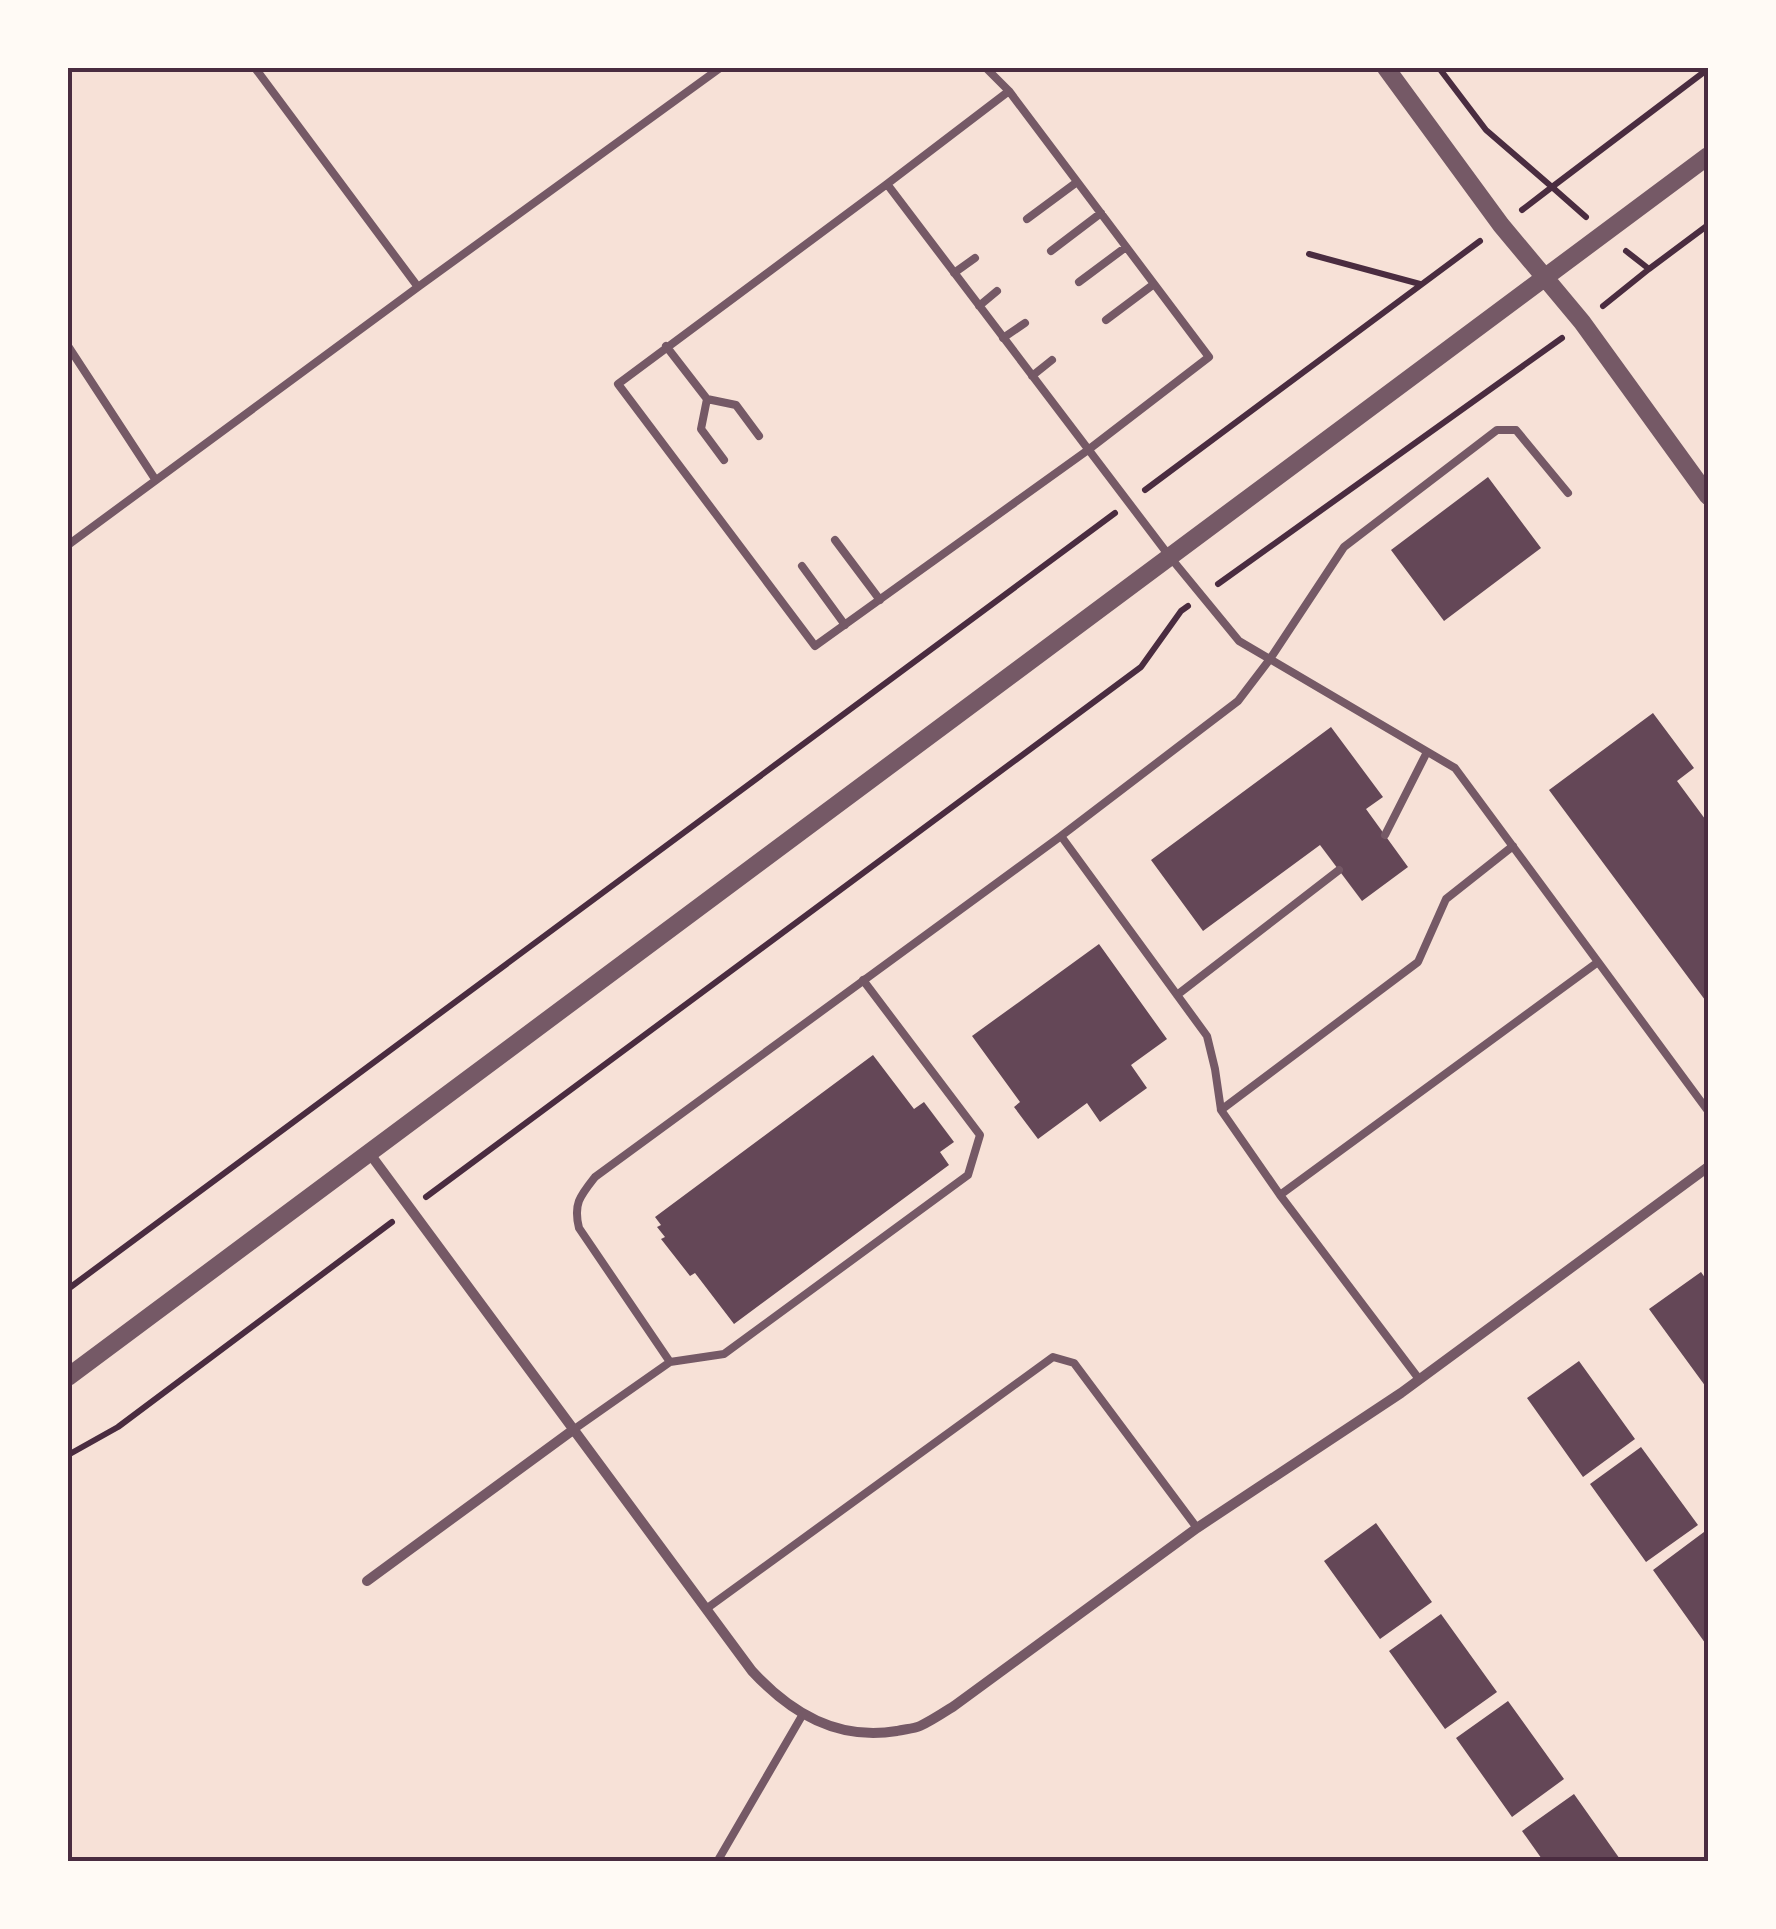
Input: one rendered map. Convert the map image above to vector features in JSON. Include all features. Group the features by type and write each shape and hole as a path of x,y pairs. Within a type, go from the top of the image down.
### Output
{"street":[{"path":"1386,68 1502,225 1582,322 1708,496"},
{"path":"68,1378 1708,156"},
{"path":"370,1154 752,1670 775,1696 803,1714 838,1729 879,1734 918,1727 954,1706 1197,1528 1419,1379 1708,1168"},
{"path":"366,1581 574,1430"}],"lane":[{"path":"256,68 418,287"},
{"path":"68,545 720,68"},
{"path":"986,68 1009,91 1209,357 1088,450 815,646 618,384 1009,91"},
{"path":"1026,220 1077,182"},
{"path":"886,184 1170,558 1240,641 1455,768 1708,1112"},
{"path":"1051,251 1101,213"},
{"path":"1079,282 1126,247"},
{"path":"954,273 974,258"},
{"path":"1106,320 1154,284"},
{"path":"979,306 997,292"},
{"path":"1004,338 1025,323"},
{"path":"68,346 155,479"},
{"path":"666,346 707,399 736,405 759,436"},
{"path":"1032,376 1052,360"},
{"path":"707,399 701,429 724,460"},
{"path":"670,1362 579,1228 575,1212 594,1177 1061,836 1238,700 1344,548 1496,430 1516,430 1568,493"},
{"path":"836,540 880,600"},
{"path":"802,566 846,625"},
{"path":"1385,835 1427,752"},
{"path":"1061,836 1207,1036 1221,1110 1419,1379"},
{"path":"1221,1110 1418,962 1446,899 1513,846"},
{"path":"1177,995 1339,870"},
{"path":"1280,1195 1598,962"},
{"path":"574,1430 670,1362 724,1354 968,1175 980,1135 863,980"},
{"path":"706,1609 1053,1358 1074,1362 1197,1528"},
{"path":"717,1862 803,1714"}],"path":[{"path":"68,1289 1552,187 1486,130 1439,68"},
{"path":"1309,254 1421,285"},
{"path":"68,1455 118,1427 1141,667 1182,611 1544,352 1649,270"}],"building":[{"path":"1488,477 1541,548 1444,621 1391,550"},
{"path":"1653,713 1694,768 1677,781 1708,823 1708,1004 1549,790"},
{"path":"1331,727 1383,797 1366,809 1408,867 1362,901 1320,845 1203,931 1151,860"},
{"path":"1099,944 1167,1039 1131,1065 1147,1088 1100,1122 1087,1103 1038,1139 1014,1107 1020,1102 972,1036"},
{"path":"873,1055 914,1109 924,1102 954,1142 940,1152 949,1165 734,1324 695,1273 690,1276 661,1239 665,1237 655,1217"},
{"path":"1701,1272 1708,1282 1706,1387 1649,1309"},
{"path":"1579,1361 1635,1439 1583,1477 1527,1398"},
{"path":"1641,1447 1698,1525 1646,1562 1590,1484"},
{"path":"1376,1523 1432,1602 1380,1639 1324,1561"},
{"path":"1704,1532 1708,1538 1708,1647 1653,1570"},
{"path":"1441,1614 1497,1692 1445,1729 1389,1651"},
{"path":"1508,1701 1564,1779 1512,1817 1456,1738"},
{"path":"1574,1794 1622,1862 1544,1862 1522,1831"}]}
